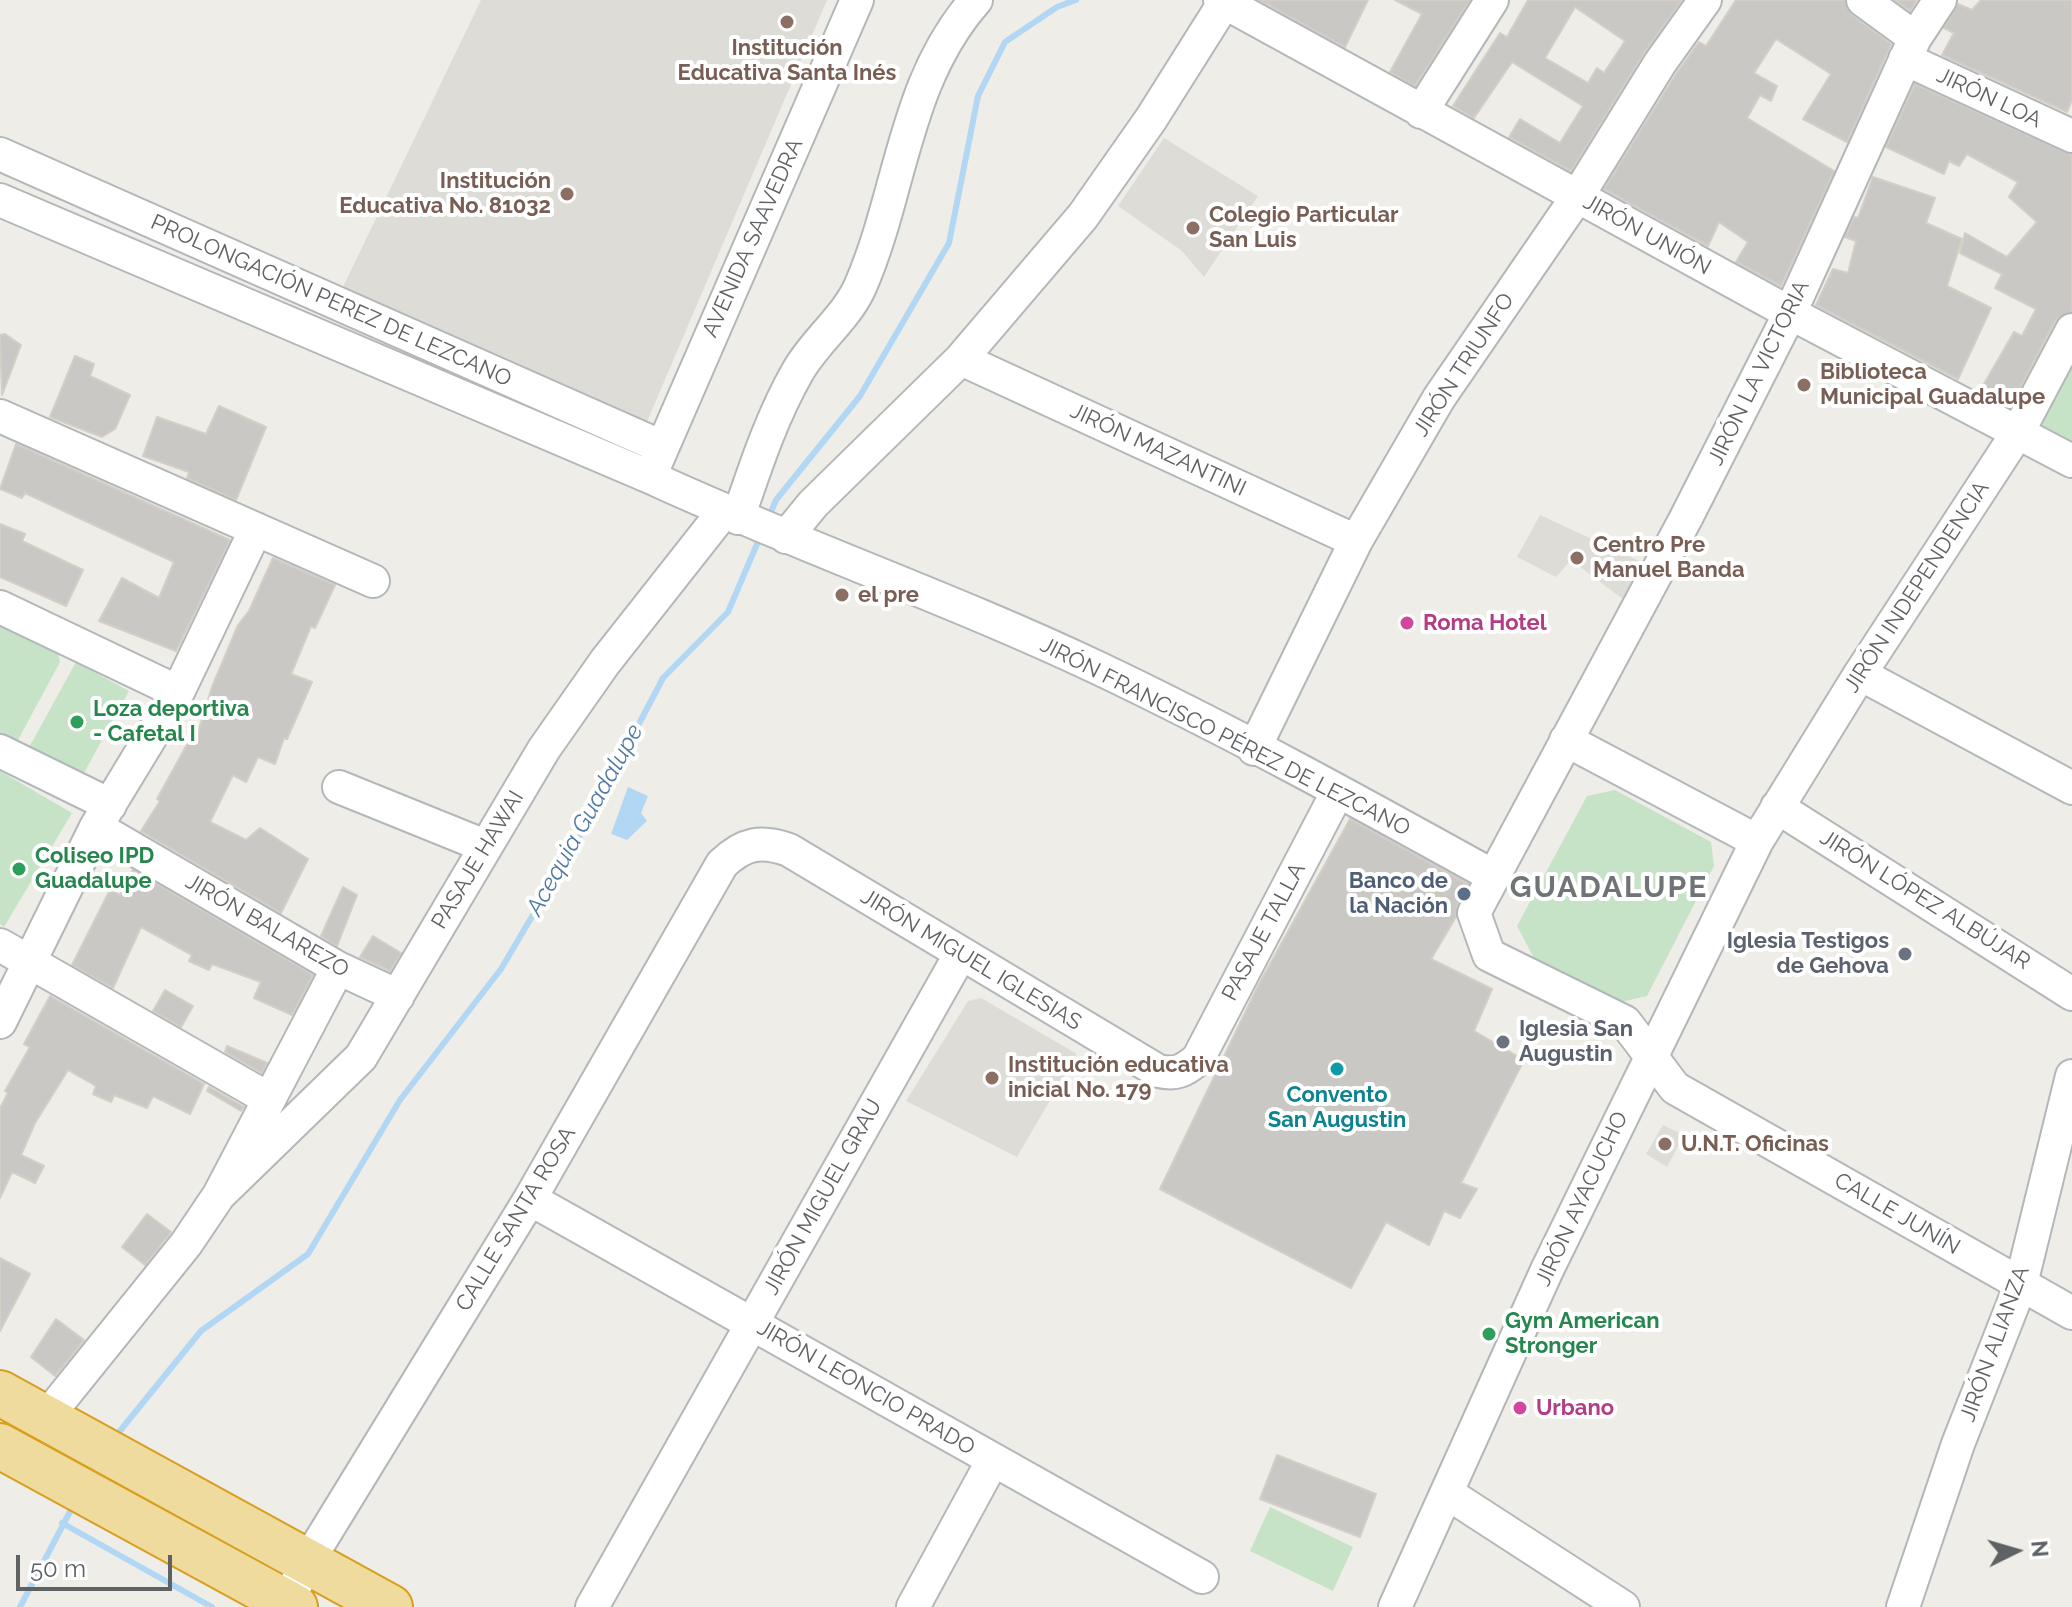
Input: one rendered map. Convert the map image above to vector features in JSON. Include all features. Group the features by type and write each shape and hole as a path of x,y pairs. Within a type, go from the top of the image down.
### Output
{"highway":[{"path":"0,1393 390,1607"},
{"path":"0,1446 289,1605"}],"street":[{"name":"AVENIDA SAAVEDRA","path":"650,477 857,0"},
{"path":"757,525 761,450 799,370 859,289 888,205 907,126 946,39 976,0"},
{"path":"1421,112 1492,0"},
{"name":"JIRÓN TRIUNFO","path":"1254,749 1356,541 1439,398 1577,197 1705,0"},
{"name":"JIRÓN LOA","path":"1863,0 1910,49 2072,136"},
{"name":"JIRÓN LA VICTORIA","path":"1493,876 1686,518 1790,313 1910,49 1940,0"},
{"name":"PASAJE HAWAI","path":"219,1195 361,1057 544,749 605,662 757,525 813,504 961,359 1083,216 1151,119 1223,1"},
{"name":"JIRÓN UNIÓN","path":"1223,1 1790,313 2072,461"},
{"name":"PROLONGACIÓN PEREZ DE LEZCANO","path":"0,154 662,447"},
{"name":"PROLONGACIÓN PEREZ DE LEZCANO","path":"0,200 757,525"},
{"name":"JIRÓN INDEPENDENCIA","path":"1757,841 1860,674 2018,432 2072,330"},
{"name":"JIRÓN MAZANTINI","path":"961,359 1356,541"},
{"path":"0,416 373,581"},
{"name":"JIRÓN FRANCISCO PÉREZ DE LEZCANO","path":"757,525 1096,667 1338,791 1493,876"},
{"path":"0,1022 103,816 178,692 256,529"},
{"path":"0,607 178,692"},
{"path":"1860,674 2072,788"},
{"path":"1566,740 1757,841"},
{"name":"JIRÓN BALAREZO","path":"0,751 338,968 398,996"},
{"path":"339,787 485,846"},
{"name":"PASAJE TALLA","path":"1186,1070 1198,1059 1338,791"},
{"name":"JIRÓN LÓPEZ ALBÚJAR","path":"1777,807 2072,994"},
{"name":"JIRÓN AYACUCHO","path":"1395,1607 1650,1054 1757,841"},
{"name":"JIRÓN MIGUEL IGLESIAS","path":"756,843 789,850 1158,1071 1172,1074 1186,1070"},
{"name":"CALLE SANTA ROSA","path":"289,1605 308,1561 530,1199 722,864 738,849 756,843"},
{"name":"CALLE JUNÍN","path":"1493,876 1474,913 1489,955 1625,1022 1675,1088 2072,1313"},
{"path":"0,945 269,1099"},
{"name":"JIRÓN MIGUEL GRAU","path":"592,1607 960,955"},
{"path":"77,1435 186,1244 219,1195 338,968"},
{"name":"JIRÓN ALIANZA","path":"1903,1607 1958,1444 2021,1284 2072,1076"},
{"name":"JIRÓN LEONCIO PRADO","path":"530,1199 1202,1577"},
{"path":"913,1607 993,1460"},
{"path":"1447,1493 1623,1607"}],"shaded area":[{"name":"Institución Educativa No. 81032","path":"481,0 827,0 646,424 343,287"},
{"name":"Colegio Particular San Luis","path":"1164,138 1258,196 1204,277 1182,251 1118,206"},
{"name":"Centro Pre Manuel Banda","path":"1540,515 1648,565 1628,603 1571,560 1556,577 1517,557"},
{"name":"Institución educativa inicial No. 179","path":"981,998 1077,1054 1017,1157 906,1101 968,1001"},
{"name":"U.N.T. Oficinas","path":"1663,1125 1684,1135 1667,1167 1646,1154"}],"green space":[{"path":"2072,342 2072,452 2023,428"},
{"path":"0,617 57,647 60,662 18,740 0,740"},
{"name":"Loza deportiva - Cafetal I","path":"76,662 129,691 79,782 26,753"},
{"name":"Coliseo IPD Guadalupe","path":"0,771 72,813 4,927 0,924"},
{"path":"1615,790 1711,842 1714,866 1647,996 1621,1002 1535,960 1517,926 1587,796"},
{"path":"1270,1507 1353,1547 1333,1591 1250,1551"}],"water":[{"path":"628,787 648,796 641,813 647,821 627,840 611,834"}],"building":[{"path":"1259,0 1368,0 1345,47"},
{"path":"1395,0 1470,0 1415,86 1390,72 1422,14"},
{"path":"1528,0 1682,0 1644,53 1571,171 1509,137 1520,119 1560,143 1583,106 1512,62 1474,118 1453,106 1500,33 1507,37","holes":["1575,7 1625,41 1604,73 1597,68 1588,83 1545,58"]},
{"path":"1736,0 1844,0 1852,15 1891,44 1847,142 1803,119 1831,74 1776,39 1754,73 1777,86 1771,101 1760,95 1747,118 1834,171 1781,286 1736,262 1748,242 1719,222 1708,246 1604,189 1676,74 1699,42 1706,46"},
{"path":"1895,0 1917,0 1910,11"},
{"path":"1981,0 2072,0 2072,100 2067,112 1942,55 1954,33 1944,28 1958,4 1972,10"},
{"path":"1915,84 2072,155 2072,311 2055,321 2010,407 1980,391 2014,332 2022,336 2036,309 1995,288 2002,274 1960,253 1965,233 2007,257 2037,222 2009,197 2018,182 1967,154 1959,166 1949,161 1944,174 1886,147"},
{"path":"1873,177 1935,198 1926,223 1962,239 1947,286 1991,308 1958,379 1816,305 1833,269 1848,273 1856,241 1845,237 1854,217 1858,218"},
{"path":"5,334 21,345 2,395 0,335"},
{"path":"75,356 94,364 90,376 130,395 115,429 102,437 50,417"},
{"path":"219,406 266,427 236,500 187,478 189,472 143,456 157,417 206,434"},
{"path":"16,444 230,540 176,651 99,621 122,578 159,598 174,562 25,493 22,498 0,489"},
{"path":"0,524 25,534 22,541 83,570 66,606 0,577"},
{"path":"273,558 335,585 315,628 311,626 291,674 312,682 287,739 284,738 275,764 258,757 246,782 233,775 210,822 246,840 260,828 308,859 281,913 141,831 160,801 157,799 195,730 198,732 212,687 238,625 249,611"},
{"name":"Convento San Augustin","path":"1350,819 1468,884 1457,905 1456,917 1431,959 1492,989 1474,1031 1524,1060 1461,1183 1477,1189 1460,1218 1444,1211 1429,1245 1386,1222 1351,1288 1160,1189 1258,986"},
{"path":"133,870 313,975 292,1015 254,998 261,982 212,964 209,970 189,961 192,955 141,927 113,988 72,965 110,890 120,895"},
{"path":"343,887 357,895 337,946 321,936"},
{"path":"373,936 401,953 390,971 360,957"},
{"path":"165,990 193,1006 181,1027 153,1011"},
{"path":"50,996 204,1084 190,1114 153,1096 147,1108 114,1095 111,1102 93,1094 96,1086 68,1070 35,1123 21,1155 44,1166 35,1183 12,1172 0,1198 0,1108 8,1093 5,1091 30,1047 24,1044"},
{"path":"227,1046 267,1063 262,1073 225,1052"},
{"path":"209,1087 244,1107 241,1111 207,1091"},
{"path":"147,1214 171,1232 145,1265 122,1247"},
{"path":"0,1258 30,1274 0,1331"},
{"path":"56,1319 84,1340 55,1376 31,1357"},
{"path":"1277,1455 1376,1494 1360,1537 1260,1499"}],"waterway":[{"name":"Acequia Guadalupe","path":"768,519 776,500 860,396 949,243 978,96 1005,42 1057,7 1076,0"},
{"name":"Acequia Guadalupe","path":"115,1437 201,1331 308,1254 400,1100 501,969 586,825 663,678 728,612 760,537"},
{"name":"Acequia Guadalupe","path":"20,1607 74,1504"},
{"path":"62,1523 212,1607"}],"place":[{"name":"Institución Educativa Santa Inés","path":"787,22"},
{"name":"Institución Educativa No. 81032","path":"567,194"},
{"name":"Colegio Particular San Luis","path":"1193,228"},
{"name":"Biblioteca Municipal Guadalupe","path":"1804,385"},
{"name":"Centro Pre Manuel Banda","path":"1577,558"},
{"name":"el pre","path":"842,595"},
{"name":"Roma Hotel","path":"1407,623"},
{"name":"Loza deportiva - Cafetal I","path":"77,722"},
{"name":"Coliseo IPD Guadalupe","path":"19,869"},
{"name":"Banco de la Nación","path":"1464,894"},
{"name":"Iglesia Testigos de Gehova","path":"1905,954"},
{"name":"Iglesia San Augustin","path":"1503,1042"},
{"name":"Convento San Augustin","path":"1337,1069"},
{"name":"Institución educativa inicial No. 179","path":"992,1078"},
{"name":"U.N.T. Oficinas","path":"1665,1144"},
{"name":"Gym American Stronger","path":"1489,1334"},
{"name":"Urbano","path":"1520,1408"}],"district":[{"name":"GUADALUPE","path":"1609,888"}]}
